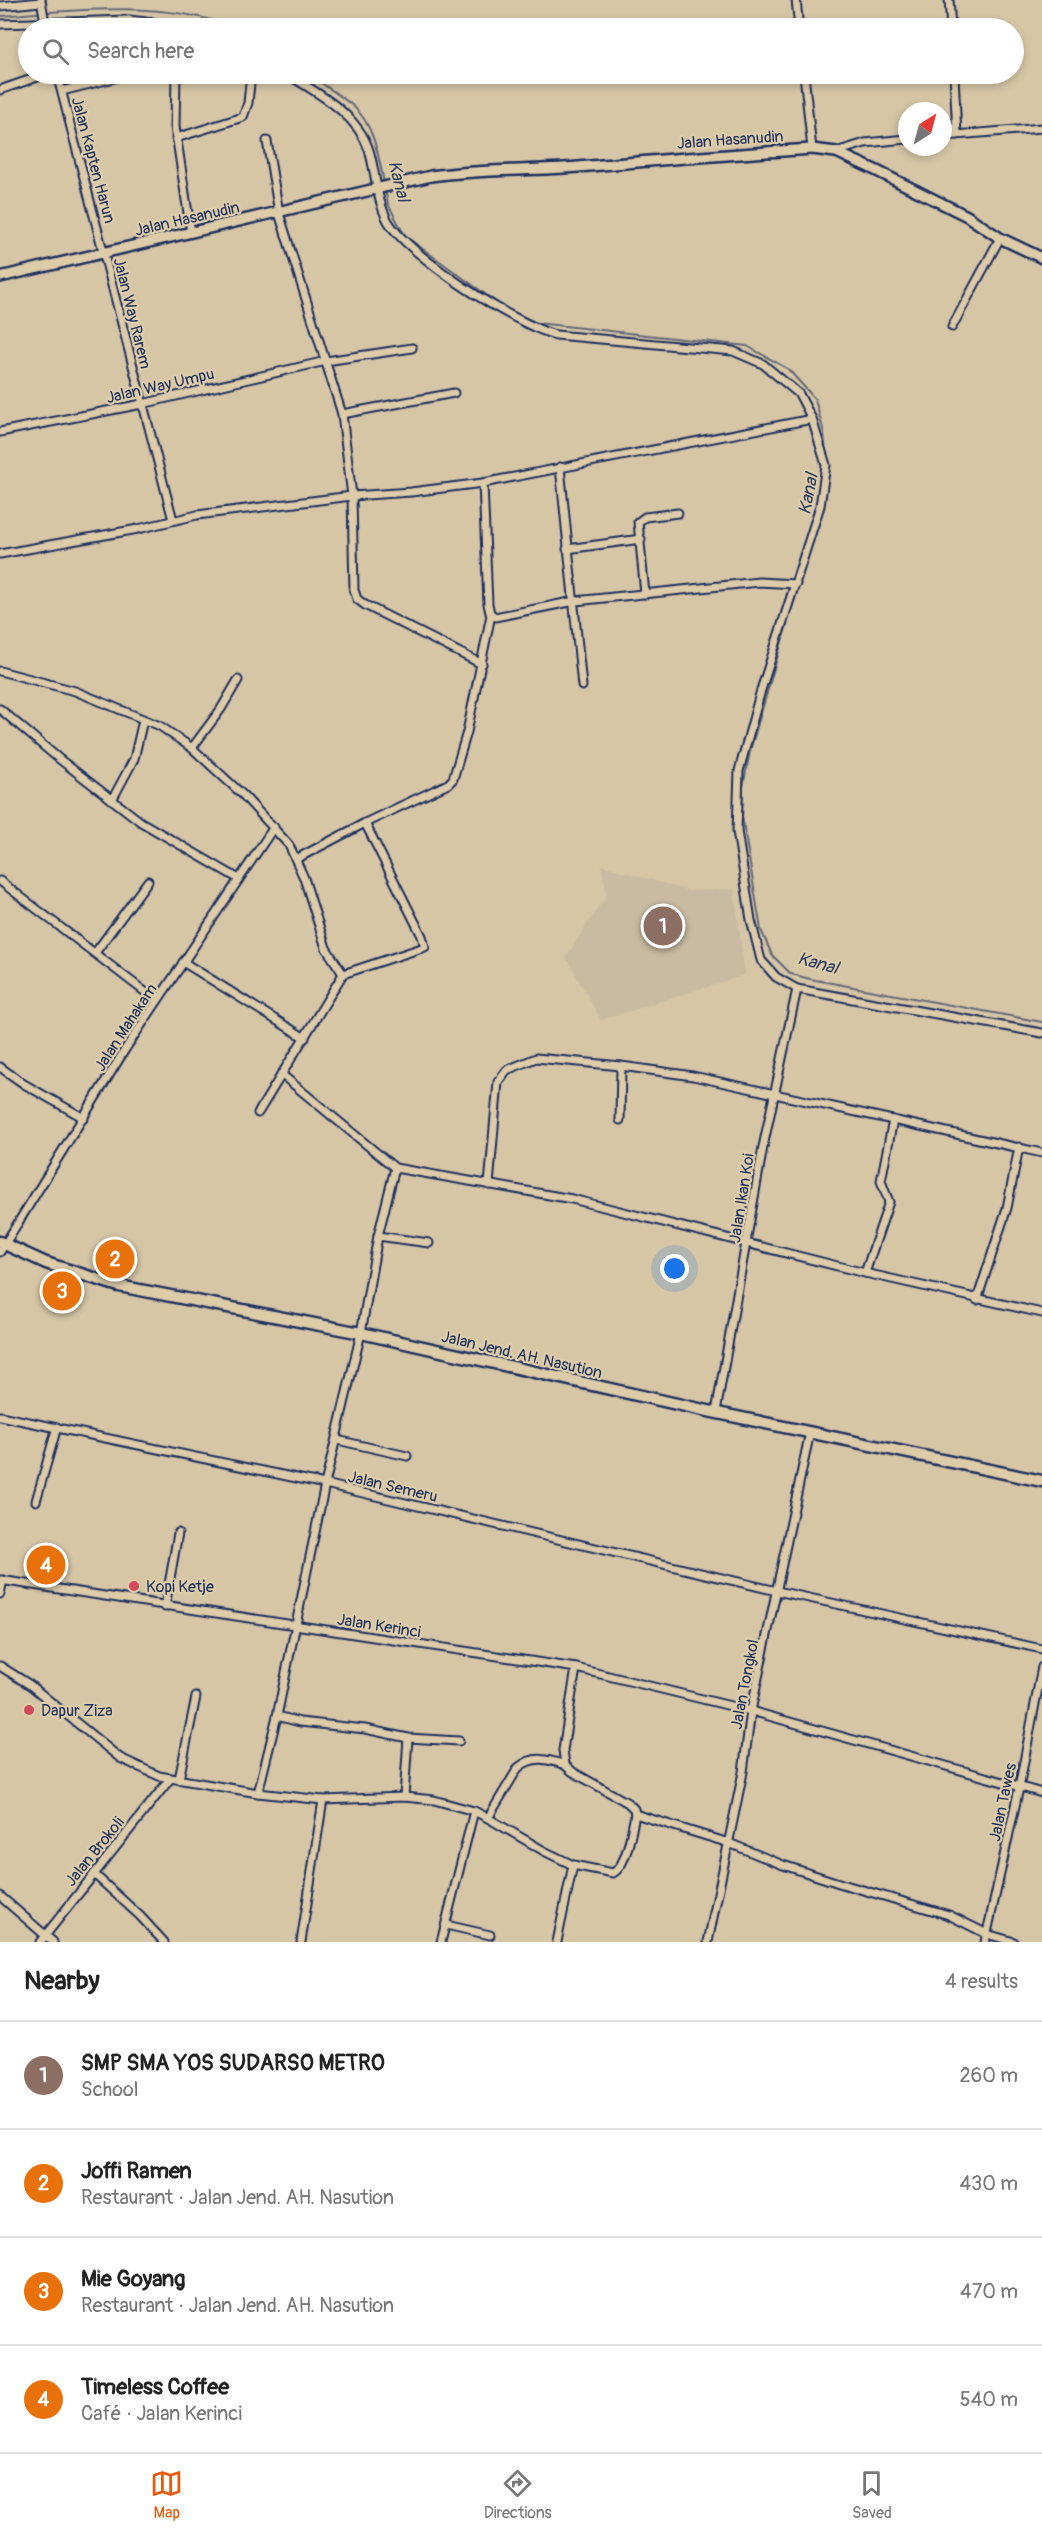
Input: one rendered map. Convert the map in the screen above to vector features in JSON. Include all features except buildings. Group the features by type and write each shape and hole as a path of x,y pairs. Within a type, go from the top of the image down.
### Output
{"highway":[{"name":"Jalan Jend. AH. Nasution","path":"2,1247 119,1286 361,1333 1042,1482"}],"main road":[{"name":"Jalan Hasanudin","path":"0,277 431,176 483,170 576,167 812,148 836,152 967,216 1000,238 1042,258"}],"street":[{"path":"796,0 798,18"},
{"path":"949,0 950,18"},
{"path":"0,6 41,2 44,18"},
{"path":"0,24 18,24"},
{"path":"0,90 18,84"},
{"name":"Jalan Kapten Harun","path":"60,84 104,253"},
{"path":"62,91 90,84"},
{"path":"176,84 176,138 191,232"},
{"path":"176,138 243,117 248,103 250,84"},
{"path":"301,84 351,119 369,149 378,189 389,222 404,240 454,280 527,326 556,335 734,351 764,364 799,394 812,419 826,465 820,506 761,690 739,771 737,831 761,960 776,977 797,989 1042,1033"},
{"path":"805,84 812,148"},
{"path":"954,84 957,135"},
{"path":"952,135 1042,128"},
{"path":"836,152 865,143 898,140"},
{"path":"267,141 279,213 342,414 352,496 354,590 357,599 482,664"},
{"path":"952,327 1000,238"},
{"name":"Jalan Way Rarem","path":"104,253 173,520"},
{"name":"Jalan Way Umpu","path":"0,432 142,404 326,361 412,348"},
{"path":"342,414 454,393"},
{"path":"0,555 138,530 173,520 352,496 411,492 483,483 812,419"},
{"path":"560,467 582,686"},
{"path":"296,859 448,784 453,779 467,732 491,615 488,604 483,483"},
{"path":"645,594 638,524 640,520 678,513"},
{"path":"567,549 641,539"},
{"path":"491,615 497,617 575,601 759,582 796,584"},
{"path":"0,671 68,689 160,726 192,748 290,845 304,878 326,948 343,974"},
{"path":"192,748 221,710 238,680"},
{"path":"0,709 112,800 167,839 239,879"},
{"path":"112,800 134,759 143,720"},
{"path":"258,1113 343,974 425,947 422,936 365,823"},
{"name":"Jalan Mahakam","path":"2,1247 157,1001 274,827"},
{"path":"0,881 157,1001"},
{"path":"95,953 148,881"},
{"path":"183,962 305,1038"},
{"name":"Jalan Ikan Koi","path":"716,1412 774,1094 797,989"},
{"path":"489,1185 498,1082 507,1070 536,1058 693,1076 1042,1153"},
{"path":"620,1120 621,1066"},
{"path":"0,1067 24,1084 84,1118"},
{"path":"281,1074 395,1168 572,1199 865,1273 1042,1313"},
{"path":"865,1273 889,1202 881,1181 893,1120"},
{"path":"977,1300 1007,1208 1019,1147"},
{"path":"258,1793 297,1625 325,1484 361,1333 378,1236 395,1168"},
{"path":"378,1236 429,1243"},
{"name":"Jalan Semeru","path":"0,1416 325,1484 777,1591 1042,1649"},
{"path":"36,1501 57,1427"},
{"name":"Jalan Tongkol","path":"708,1942 729,1843 751,1711 810,1432"},
{"path":"337,1440 407,1456"},
{"path":"165,1606 178,1533"},
{"path":"0,1594 2,1580"},
{"name":"Jalan Kerinci","path":"2,1580 576,1668 751,1711 1042,1793"},
{"path":"0,1666 30,1685 120,1758 136,1767 170,1779 258,1793 322,1800 404,1797 434,1800 474,1811 573,1865 614,1873 618,1871 625,1858 634,1809 628,1803 573,1772 565,1765 538,1759 525,1762 518,1768 488,1818"},
{"name":"Jalan Tawes","path":"986,1938 1019,1788 1042,1667"},
{"path":"565,1765 563,1750 576,1668"},
{"path":"179,1779 196,1697"},
{"path":"277,1716 300,1722 365,1729 408,1738 459,1741"},
{"path":"404,1797 408,1738"},
{"name":"Jalan Brokoli","path":"40,1942 170,1779"},
{"path":"301,1942 322,1800"},
{"path":"441,1942 452,1890 474,1811"},
{"path":"634,1814 729,1843 783,1865 949,1915 986,1938 1014,1942"},
{"path":"556,1942 573,1865"},
{"path":"94,1874 140,1916 164,1942"},
{"path":"0,1896 53,1942"},
{"path":"446,1925 490,1935"}],"shaded area":[{"path":"601,865 689,891 734,889 745,975 601,1020 566,957 607,894"}],"waterway":[{"name":"Kanal","path":"0,16 119,9 180,13 203,18"},
{"name":"Kanal","path":"322,84 353,106 366,122 374,142 384,183"},
{"name":"Kanal","path":"385,189 388,204 405,236 503,307 537,323 747,346 788,369 815,399 824,433 826,453"},
{"name":"Kanal","path":"796,593 750,751 743,787 742,816 761,930 772,955 791,974 810,979 1042,1022"}],"place":[{"name":"SMP SMA YOS SUDARSO METRO","path":"663,926"},
{"name":"Joffi Ramen","path":"115,1259"},
{"name":"Mie Goyang","path":"62,1291"},
{"name":"Timeless Coffee","path":"46,1565"},
{"name":"Kopi Ketje","path":"134,1586"},
{"name":"Dapur Ziza","path":"29,1710"}]}
